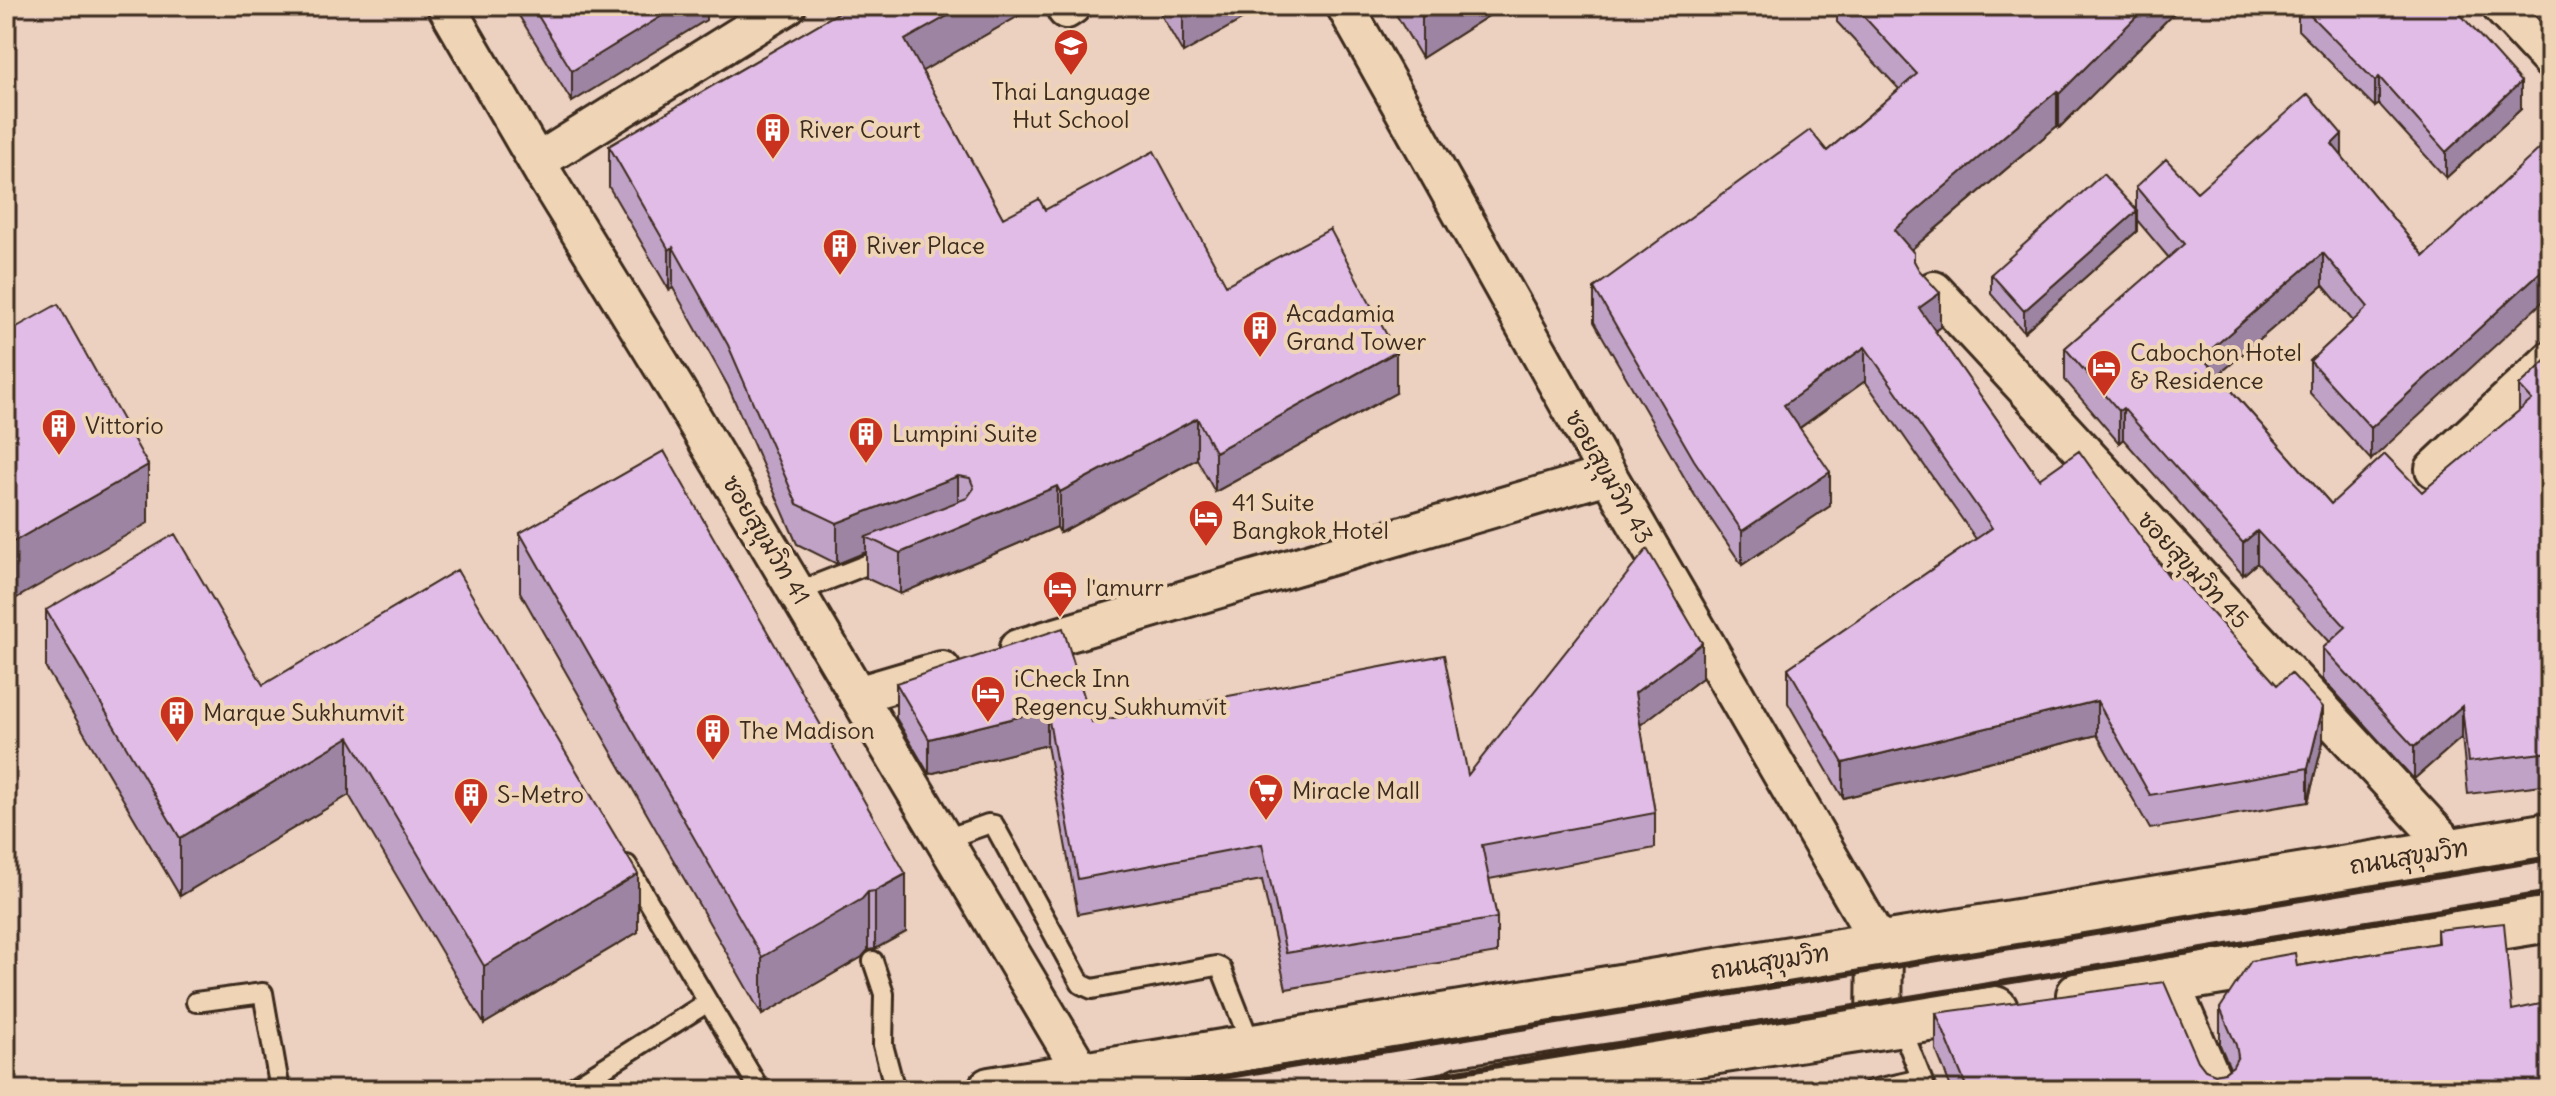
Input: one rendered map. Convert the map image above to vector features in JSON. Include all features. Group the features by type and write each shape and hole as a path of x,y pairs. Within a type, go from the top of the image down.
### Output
{"main road":[{"name":"ถนนสุขุมวิท","path":"990,1090 2550,835"},
{"path":"1460,1090 1603,1079 1889,1025 2550,919"},
{"path":"1880,944 1889,1025"}],"street":[{"name":"ซอยสุขุมวิท 41","path":"446,6 1083,1074"},
{"path":"537,162 787,6"},
{"name":"ซอยสุขุมวิท 43","path":"1345,6 1608,475 1880,944"},
{"path":"2500,6 2550,60"},
{"name":"ซอยสุขุมวิท 45","path":"1934,290 2452,850"},
{"path":"2434,469 2550,360"},
{"path":"857,695 1608,475"},
{"path":"2170,981 2217,1090"}],"lane":[{"path":"797,592 907,549"},
{"path":"943,840 988,824 994,825 1081,984 1086,987 1092,989 1216,966 1221,968 1252,1047"},
{"path":"619,851 760,1090"},
{"path":"873,961 884,994 883,1045 895,1090"},
{"path":"196,1002 263,993 280,1090"},
{"path":"569,1090 708,1002"},
{"path":"1872,1090 1923,1085 1889,1025"}],"building":[{"path":"532,6 678,6 572,71"},
{"path":"850,6 965,6 905,40 1003,218 1039,199 1045,210 1154,151 1226,285 1330,229 1396,352 1215,452 1197,418 1060,492 1057,486 900,553 866,537 967,498 974,488 970,478 958,476 837,523 797,504 728,345 673,247 669,250 609,146"},
{"path":"1180,6 1194,6 1183,12"},
{"path":"1415,6 1439,6 1422,17"},
{"path":"1854,6 2147,6 2059,94 2057,91 1894,230 1914,253 1919,270 1940,293 1919,308 2039,479 2079,451 2170,578 2177,574 2277,685 2291,673 2323,707 2308,768 2150,795 2097,701 1843,763 1788,668 1992,528 1865,347 1784,405 1830,472 1742,531 1694,460 1594,288 1810,130 1827,151 1917,74"},
{"path":"2301,6 2453,6 2521,82 2446,152 2379,77 2375,81"},
{"path":"2308,94 2342,134 2332,144 2424,256 2550,139 2550,263 2371,428 2310,361 2368,307 2323,253 2202,357 2331,504 2385,454 2422,492 2532,400 2519,386 2550,357 2550,752 2468,762 2462,706 2414,747 2323,648 2346,627 2257,531 2243,543 2123,408 2119,411 2065,348 2184,244 2136,187 2166,159 2197,192"},
{"path":"2103,174 2137,211 2024,311 1991,274"},
{"name":"Vittorio","path":"58,304 148,465 6,546 6,333"},
{"name":"The Madison","path":"664,451 906,874 868,892 862,899 762,957 520,533"},
{"path":"175,534 263,685 457,570 638,874 484,966 349,737 180,838 46,610"},
{"path":"1647,549 1702,643 1635,693 1655,813 1482,845 1497,918 1286,953 1262,844 1078,879 1047,710 929,739 896,683 1063,628 1092,722 1444,655 1468,775"},
{"path":"2504,923 2512,1010 2550,1002 2550,1090 1954,1090 1966,1086 1936,1013 2164,982 2198,1061 2205,1070 2215,1074 2233,1066 2238,1056 2220,1008 2251,961 2295,953 2297,966 2438,943 2437,930"}],"railway":[{"path":"1145,1090 2550,858"},
{"path":"1347,1090 2550,893"}],"place":[{"name":"Thai Language Hut School","path":"1071,77"},
{"name":"River Court","path":"773,161"},
{"name":"River Place","path":"840,277"},
{"name":"Acadamia Grand Tower","path":"1260,359"},
{"name":"Cabochon Hotel & Residence","path":"2104,398"},
{"name":"Vittorio","path":"59,457"},
{"name":"Lumpini Suite","path":"866,465"},
{"name":"41 Suite Bangkok Hotel","path":"1206,548"},
{"name":"l'amurr","path":"1060,619"},
{"name":"iCheck Inn Regency Sukhumvit","path":"988,724"},
{"name":"Marque Sukhumvit","path":"177,744"},
{"name":"The Madison","path":"713,762"},
{"name":"Miracle Mall","path":"1266,822"},
{"name":"S-Metro","path":"471,826"}]}
